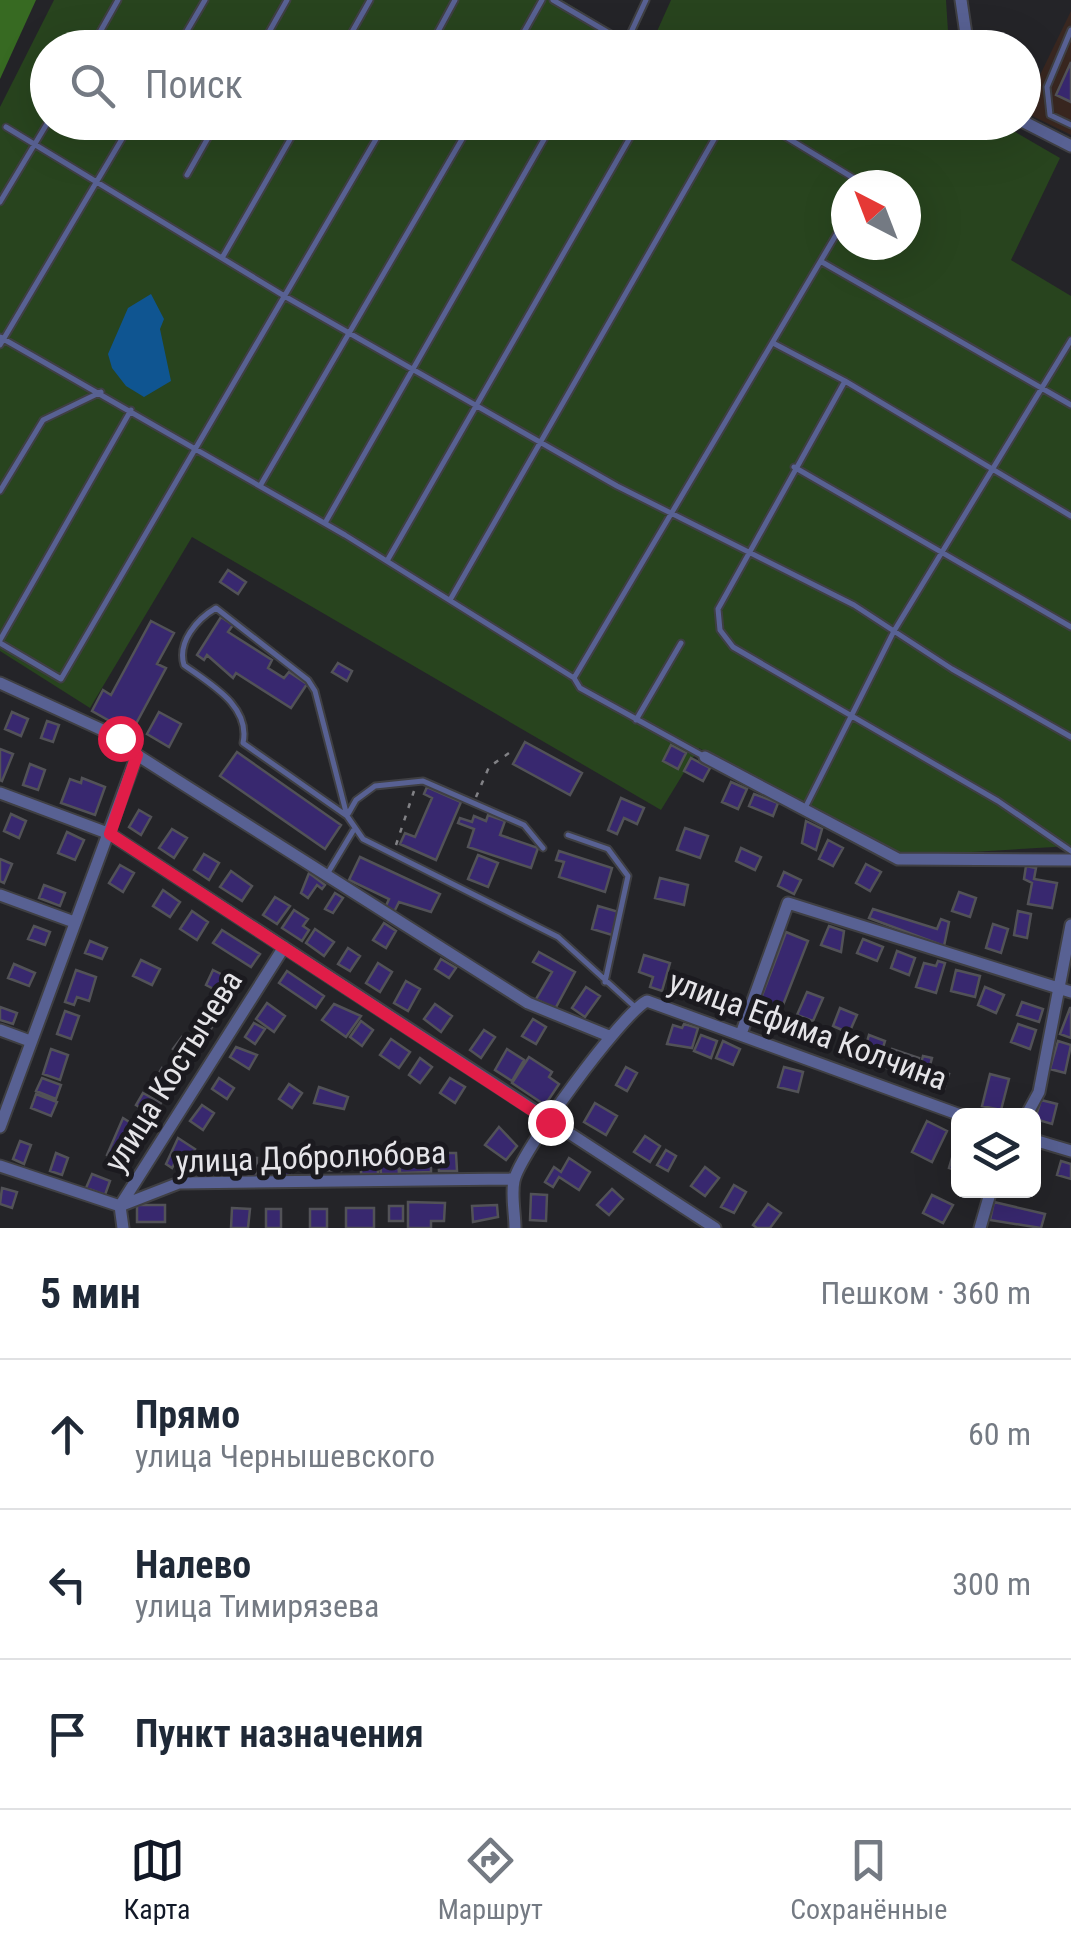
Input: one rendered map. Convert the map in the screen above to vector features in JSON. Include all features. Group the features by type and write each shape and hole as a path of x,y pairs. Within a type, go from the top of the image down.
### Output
{"street":[{"path":"961,0 965,30"},
{"path":"1041,131 1071,146"},
{"path":"0,683 120,738 137,755 528,1004 609,1036"},
{"path":"0,1127 137,755"},
{"path":"705,757 898,860 1071,860"},
{"path":"0,793 110,834 715,1228"},
{"path":"0,894 74,922"},
{"path":"741,1034 788,903 1065,989"},
{"path":"1030,1108 1039,1092 1065,989 1071,924"},
{"name":"улица Костычева","path":"123,1228 120,1206 284,948"},
{"name":"улица Ефима Колчина","path":"635,1007 646,1001 951,1112"},
{"path":"515,1228 514,1179 609,1036 635,1007"},
{"path":"0,1030 30,1041"},
{"path":"1041,1142 1071,1151"},
{"path":"0,1166 120,1206"},
{"name":"улица Добролюбова","path":"120,1206 179,1183 514,1179"},
{"path":"980,1228 989,1198"}],"lane":[{"path":"100,30 118,0"},
{"path":"188,30 205,0"},
{"path":"270,30 287,0"},
{"path":"353,30 370,0"},
{"path":"439,30 455,0"},
{"path":"525,30 542,0"},
{"path":"554,0 603,30"},
{"path":"636,30 646,0"},
{"path":"1071,30 1047,86 1050,115 1071,125"},
{"path":"6,127 286,297 672,513 854,605 1071,737"},
{"path":"0,202 37,140"},
{"path":"121,140 1,341 102,392 450,600 574,678 580,688 705,757"},
{"path":"187,174 207,140"},
{"path":"222,258 290,140"},
{"path":"131,410 0,642 60,679 198,450 376,140"},
{"path":"260,486 462,140"},
{"path":"325,524 544,140"},
{"path":"387,561 628,140"},
{"path":"450,600 714,140"},
{"path":"791,140 840,170"},
{"path":"574,678 831,244"},
{"path":"821,261 1071,405"},
{"path":"806,808 894,631 1071,340"},
{"path":"772,343 845,381 1071,516"},
{"path":"845,381 718,609 720,630 733,647 998,801 1071,852"},
{"path":"0,491 44,420 102,392"},
{"path":"794,467 1071,627"},
{"path":"346,816 243,743 246,730 241,715 218,689 184,665 184,642 201,617 216,608 308,680 316,691 352,831 391,856 558,937 635,1007"},
{"path":"636,720 681,643"},
{"path":"346,816 356,800 376,786 423,781 524,824 544,848"},
{"path":"326,876 352,831"},
{"path":"568,835 608,849 628,876 605,982"}],"path":[{"path":"473,802 489,767 509,752"},
{"path":"391,856 404,828 414,782"}],"shaded area":[{"path":"1071,11 1071,135 1041,120 1041,73"}],"green space":[{"path":"0,0 36,0 0,79"},
{"path":"54,0 562,0 612,30 39,30"},
{"path":"671,0 946,0 948,30 658,30"},
{"path":"30,48 30,140 1029,140 1060,158 1011,260 1071,296 1071,846 889,857 699,748 661,810 192,537 90,708 0,651 0,107"}],"water":[{"path":"151,294 164,319 160,329 171,381 144,397 126,386 112,368 108,354 128,308"}],"building":[{"path":"1071,62 1071,102 1056,95"},
{"path":"228,570 246,582 238,594 220,582"},
{"path":"221,617 233,625 228,632 272,660 268,668 284,678 289,672 307,684 291,708 236,673 233,678 207,655 204,660 197,655"},
{"path":"151,621 174,633 157,664 166,668 131,733 92,711 103,690 111,695"},
{"path":"338,663 352,671 347,681 332,672"},
{"path":"12,712 28,719 21,736 5,729"},
{"path":"159,712 181,724 169,747 147,734"},
{"path":"47,721 59,725 53,742 41,738"},
{"path":"525,742 582,773 570,795 513,764"},
{"path":"671,745 686,753 678,769 663,761"},
{"path":"0,749 13,754 2,781 0,780"},
{"path":"237,752 341,825 325,849 220,776"},
{"path":"691,758 710,768 703,781 684,771"},
{"path":"30,764 45,770 38,790 23,785"},
{"path":"82,778 105,787 95,815 61,803 70,779 81,783"},
{"path":"731,782 747,789 738,809 722,802"},
{"path":"427,787 461,802 436,860 400,844 405,833 415,837 432,798 424,794"},
{"path":"754,794 778,803 773,816 749,806"},
{"path":"621,798 644,808 637,824 624,818 617,834 608,830"},
{"path":"139,810 151,817 141,835 129,827"},
{"path":"11,814 26,821 19,838 4,831"},
{"path":"488,815 505,821 500,835 538,848 531,868 468,847 474,829 458,823 460,818 472,822 474,816 486,821"},
{"path":"806,821 822,829 816,850 802,843"},
{"path":"685,828 708,836 700,858 677,850"},
{"path":"172,829 187,838 174,858 159,848"},
{"path":"67,832 84,840 75,860 58,853"},
{"path":"828,840 843,848 833,866 819,859"},
{"path":"741,848 761,857 755,870 736,861"},
{"path":"559,851 612,868 605,892 559,877 564,862 556,860"},
{"path":"204,854 219,863 209,880 194,870"},
{"path":"478,855 498,863 488,887 468,879"},
{"path":"360,857 440,894 431,912 399,902 394,912 385,908 389,899 349,880"},
{"path":"0,859 12,864 4,883 0,881"},
{"path":"866,864 881,872 870,891 856,883"},
{"path":"120,865 134,873 123,892 109,883"},
{"path":"1026,866 1036,868 1034,879 1057,883 1052,908 1028,904 1032,883 1024,879"},
{"path":"231,871 252,886 242,901 220,887"},
{"path":"784,872 801,880 794,894 778,886"},
{"path":"309,873 325,885 322,889 317,885 308,898 301,893"},
{"path":"660,878 688,885 684,905 655,898"},
{"path":"44,885 65,893 60,906 39,898"},
{"path":"163,890 180,902 170,917 153,906"},
{"path":"959,892 976,898 970,917 952,911"},
{"path":"335,893 343,898 333,913 325,909"},
{"path":"275,897 290,906 277,924 263,915"},
{"path":"598,906 619,912 612,935 592,929"},
{"path":"873,909 937,929 941,919 949,922 944,946 869,918"},
{"path":"294,910 308,919 303,926 309,930 302,941 282,928"},
{"path":"192,911 208,922 197,940 180,929"},
{"path":"1018,911 1031,914 1027,938 1014,935"},
{"path":"384,923 396,931 386,948 373,940"},
{"path":"993,924 1008,929 1001,953 986,948"},
{"path":"34,926 50,932 45,945 28,939"},
{"path":"829,926 844,931 841,952 821,945"},
{"path":"315,929 334,942 324,956 306,943"},
{"path":"222,930 260,954 251,967 213,943"},
{"path":"786,932 808,941 776,1023 755,1014"},
{"path":"863,939 883,947 877,961 857,953"},
{"path":"90,941 107,948 102,959 85,953"},
{"path":"348,948 360,956 350,971 338,964"},
{"path":"897,951 915,958 909,975 891,968"},
{"path":"539,952 575,972 555,1009 536,999 552,972 533,962"},
{"path":"644,955 670,963 662,991 650,987 653,977 639,972"},
{"path":"441,959 456,968 449,978 435,969"},
{"path":"141,960 160,969 152,985 133,976"},
{"path":"938,961 945,963 936,993 916,987 924,963 936,966"},
{"path":"378,963 392,972 380,992 366,983"},
{"path":"14,964 35,973 29,986 8,978"},
{"path":"76,970 96,977 89,1001 77,997 74,1005 65,1002"},
{"path":"213,970 239,983 231,998 206,985"},
{"path":"956,970 980,976 975,997 951,991"},
{"path":"287,971 324,996 316,1008 279,983"},
{"path":"406,981 420,989 408,1011 394,1003"},
{"path":"586,987 600,996 585,1017 572,1008"},
{"path":"985,987 1004,995 996,1013 978,1005"},
{"path":"807,992 823,998 813,1021 797,1015"},
{"path":"1022,1002 1043,1009 1039,1022 1017,1015"},
{"path":"267,1003 285,1016 274,1032 256,1019"},
{"path":"334,1004 361,1016 346,1037 322,1020"},
{"path":"435,1004 452,1016 441,1032 424,1019"},
{"path":"0,1007 17,1013 13,1024 0,1020"},
{"path":"840,1008 857,1015 849,1033 833,1026"},
{"path":"1071,1008 1071,1038 1060,1034"},
{"path":"201,1009 217,1017 211,1029 195,1021"},
{"path":"65,1011 79,1016 71,1039 57,1034"},
{"path":"533,1019 546,1027 536,1044 522,1036"},
{"path":"361,1021 373,1030 362,1046 350,1037"},
{"path":"254,1023 265,1029 255,1044 245,1037"},
{"path":"684,1024 698,1028 692,1048 667,1044 673,1025 682,1028"},
{"path":"1018,1024 1036,1030 1030,1049 1011,1042"},
{"path":"484,1030 495,1037 481,1058 470,1050"},
{"path":"701,1035 717,1041 711,1058 694,1051"},
{"path":"869,1035 885,1041 880,1057 864,1052"},
{"path":"182,1037 198,1048 190,1060 173,1049"},
{"path":"391,1039 410,1052 399,1068 380,1055"},
{"path":"723,1041 740,1049 733,1065 716,1058"},
{"path":"1058,1041 1071,1045 1065,1073 1050,1069"},
{"path":"236,1047 257,1055 249,1069 230,1057"},
{"path":"51,1049 68,1055 60,1080 43,1074"},
{"path":"507,1049 524,1060 512,1081 495,1070"},
{"path":"892,1049 919,1058 913,1076 886,1068"},
{"path":"923,1056 932,1058 929,1069 949,1074 944,1090 916,1082"},
{"path":"529,1057 552,1072 549,1077 559,1084 545,1105 512,1083"},
{"path":"420,1058 432,1067 420,1083 409,1075"},
{"path":"626,1067 637,1073 627,1091 616,1085"},
{"path":"784,1067 803,1072 798,1092 778,1087"},
{"path":"162,1068 180,1078 172,1092 154,1081"},
{"path":"990,1074 1009,1079 1002,1108 982,1106"},
{"path":"42,1078 61,1085 56,1099 36,1091"},
{"path":"219,1078 234,1088 227,1099 212,1089"},
{"path":"450,1078 465,1087 455,1103 440,1093"},
{"path":"289,1084 302,1093 292,1108 279,1099"},
{"path":"319,1087 348,1097 344,1109 314,1103"},
{"path":"143,1093 161,1103 153,1115 136,1105"},
{"path":"36,1094 57,1102 51,1116 31,1108"},
{"path":"1041,1100 1057,1104 1052,1124 1041,1121"},
{"path":"595,1103 617,1116 606,1135 584,1122"},
{"path":"202,1105 214,1113 203,1130 190,1121"},
{"path":"123,1118 134,1125 125,1141 132,1145 121,1164 107,1155"},
{"path":"927,1121 947,1131 932,1162 912,1152"},
{"path":"499,1127 517,1146 506,1160 485,1145"},
{"path":"645,1136 660,1146 650,1162 634,1152"},
{"path":"178,1138 195,1149 187,1161 179,1156 172,1168 166,1164"},
{"path":"20,1141 31,1145 24,1164 13,1159"},
{"path":"399,1148 412,1148 413,1160 431,1159 431,1172 400,1173"},
{"path":"666,1150 676,1156 668,1171 657,1165"},
{"path":"361,1151 378,1151 378,1174 361,1174"},
{"path":"56,1153 68,1158 62,1175 50,1171"},
{"path":"438,1153 456,1153 457,1171 439,1171"},
{"path":"272,1154 291,1154 291,1176 272,1175"},
{"path":"325,1154 342,1155 341,1171 324,1170"},
{"path":"234,1156 257,1158 256,1177 232,1176"},
{"path":"569,1158 590,1172 579,1190 559,1177 553,1187 545,1182 554,1167 561,1172"},
{"path":"380,1160 398,1160 399,1174 381,1174"},
{"path":"1061,1161 1071,1164 1071,1179 1057,1175"},
{"path":"705,1167 719,1178 705,1196 691,1186"},
{"path":"92,1174 110,1181 105,1195 86,1188"},
{"path":"734,1185 746,1192 734,1213 721,1207"},
{"path":"2,1188 17,1192 12,1208 0,1204"},
{"path":"612,1189 623,1199 609,1215 597,1205"},
{"path":"531,1194 547,1195 546,1221 530,1220"},
{"path":"932,1195 953,1205 943,1223 923,1213"},
{"path":"408,1202 445,1203 444,1221 431,1221 431,1228 408,1228"},
{"path":"994,1202 1045,1214 1041,1228 990,1220"},
{"path":"768,1204 781,1213 770,1228 757,1228 753,1225"},
{"path":"137,1205 165,1205 165,1222 137,1222"},
{"path":"497,1205 498,1217 473,1222 472,1206"},
{"path":"389,1206 403,1206 403,1221 389,1221"},
{"path":"232,1208 250,1209 248,1228 231,1228"},
{"path":"346,1208 374,1208 374,1228 346,1228"},
{"path":"266,1209 281,1209 281,1228 266,1228"},
{"path":"310,1209 327,1209 327,1228 310,1228"}],"route":[{"path":"120,738 137,755 110,834 550,1122"}]}
